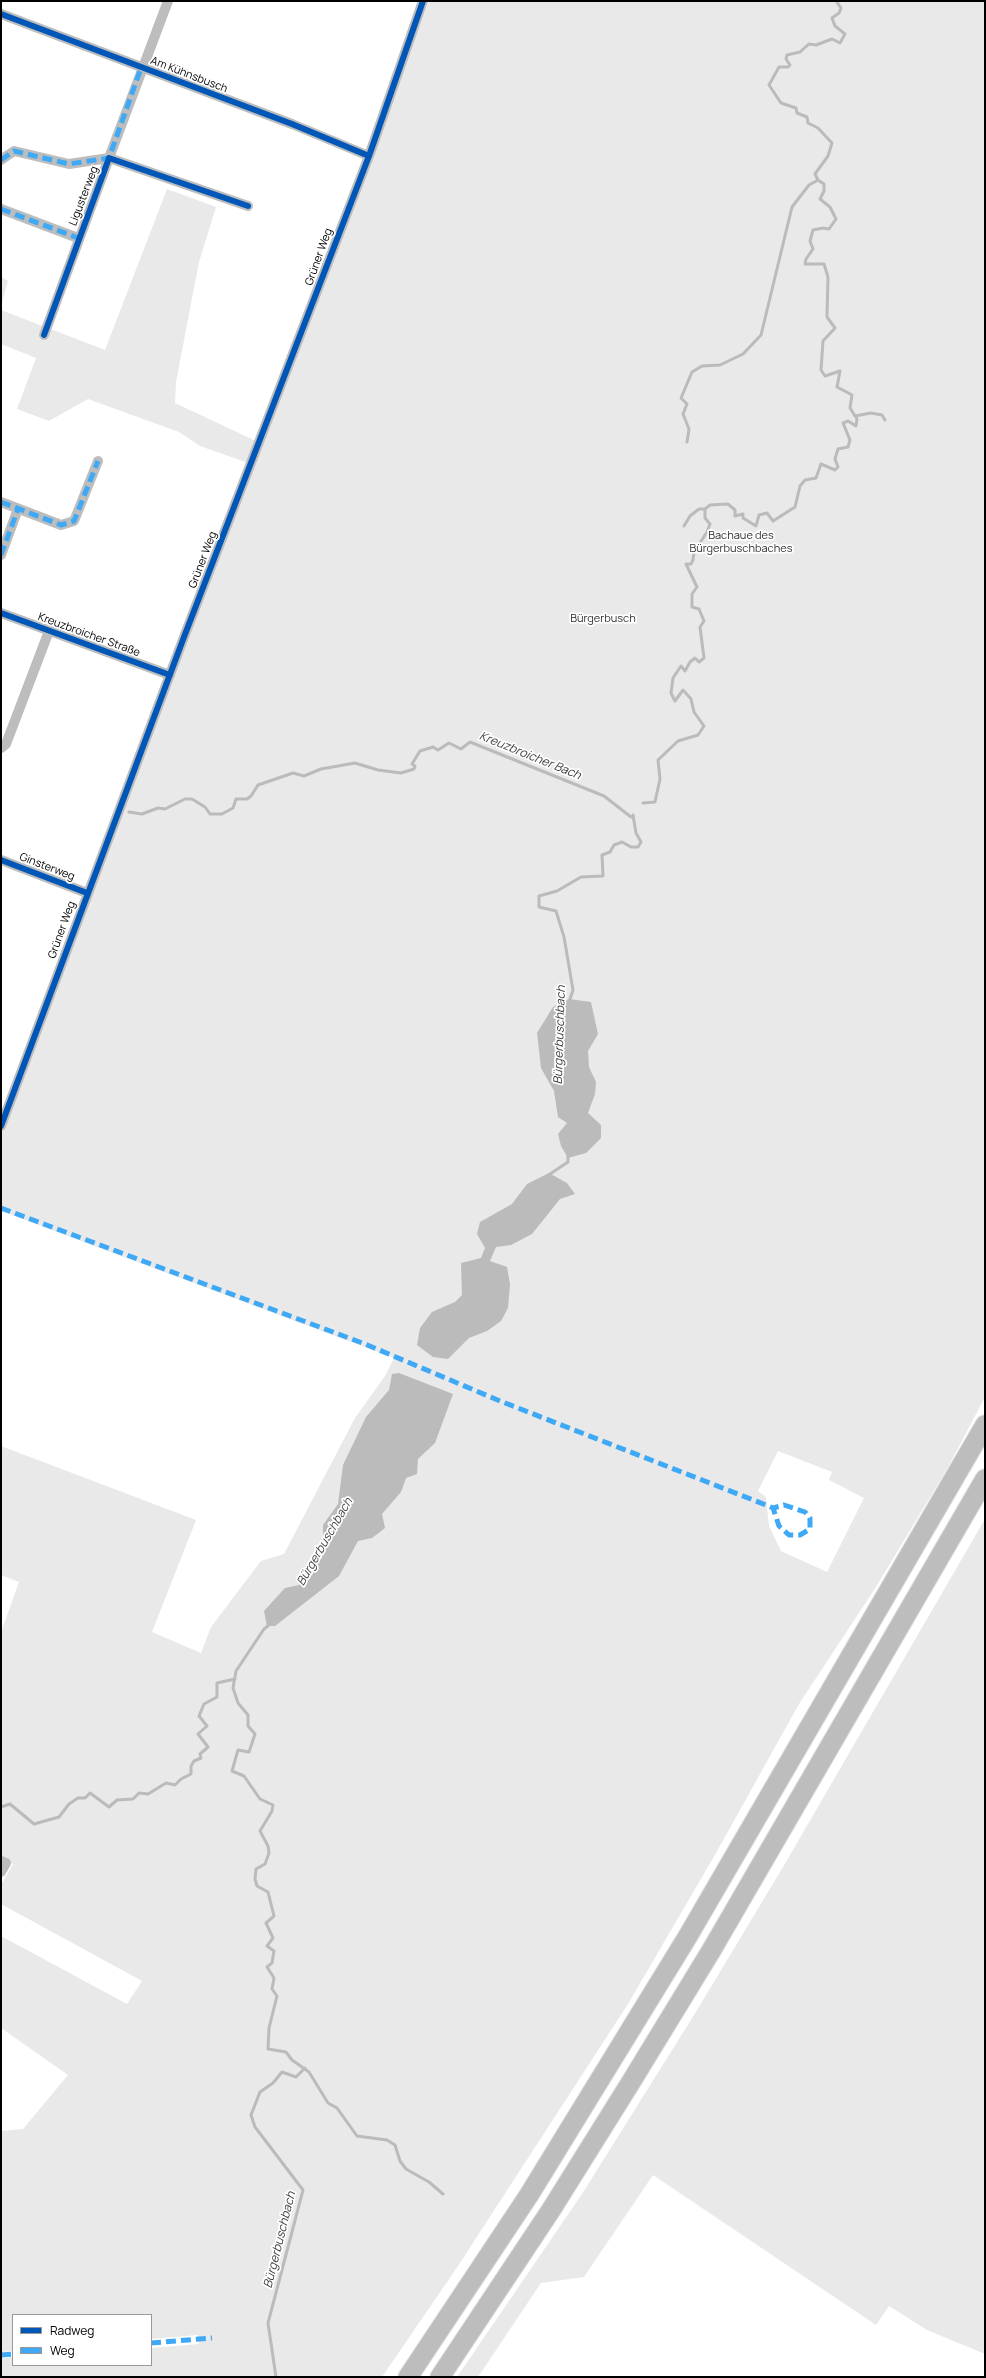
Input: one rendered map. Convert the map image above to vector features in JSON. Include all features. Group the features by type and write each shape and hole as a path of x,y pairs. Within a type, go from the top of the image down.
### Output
{"highway":[{"path":"408,2377 529,2195 688,1936 985,1425"},
{"path":"440,2377 542,2223 647,2056 715,1944 985,1479"}],"street":[{"name":"Ligusterweg","path":"44,335 141,68 168,1"},
{"name":"Grüner Weg","path":"1,1126 170,674 369,156 423,1"},
{"name":"Am Kühnsbusch","path":"1,14 292,124 369,156"},
{"name":"Ligusterweg","path":"1,160 14,151 69,164 109,158 248,206"},
{"name":"Ligusterweg","path":"1,209 78,238"},
{"path":"1,502 61,525 74,521 98,461"},
{"path":"1,555 18,509"},
{"name":"Kreuzbroicher Straße","path":"1,613 170,674"},
{"path":"1,748 6,744 49,631"},
{"name":"Ginsterweg","path":"1,860 87,893"},
{"path":"1,1861 6,1863 1,1872"}],"green space":[{"name":"Bürgerbusch","path":"429,1 985,1 985,1397 947,1469 876,1587 799,1704 716,1853 628,2004 458,2266 382,2377 1,2377 1,2358 12,2357 12,2366 152,2366 152,2348 199,2344 198,2335 152,2339 152,2314 12,2314 12,2351 1,2352 1,2131 23,2129 68,2075 1,2028 1,1936 127,2004 142,1981 1,1904 1,1885 13,1864 1,1858 1,1632 19,1582 1,1575 1,1446 196,1520 152,1632 201,1653 211,1627 261,1561 284,1554 355,1418 385,1376 394,1358 1,1211 1,1133","holes":["778,1451 832,1472 829,1480 864,1498 827,1572 781,1551 769,1526 766,1497 758,1491"]},
{"path":"167,189 216,207 199,262 176,382 175,403 256,441 248,463 200,446 179,432 88,399 49,421 17,409 36,358 1,344 1,310 105,350"},
{"path":"1,277 8,281 1,305"},
{"path":"985,1519 985,2354 927,2330 889,2306 876,2325 653,2175 584,2277 541,2283 478,2377 457,2377 582,2194 694,2015 783,1867"}],"water":[{"path":"569,999 591,1002 598,1034 588,1051 589,1067 596,1082 595,1094 588,1113 601,1125 601,1138 586,1153 568,1158 561,1146 558,1134 567,1123 558,1117 554,1091 541,1068 537,1033 553,1007"},
{"path":"549,1173 567,1183 575,1194 560,1199 532,1234 511,1245 496,1247 490,1261 507,1267 510,1284 508,1308 501,1321 487,1331 469,1338 448,1359 433,1357 417,1345 420,1328 432,1312 455,1302 462,1295 461,1263 481,1258 485,1248 477,1234 480,1222 512,1204 527,1184"},
{"path":"399,1373 453,1394 435,1443 418,1459 417,1474 406,1478 401,1492 382,1514 385,1528 372,1538 358,1541 339,1576 275,1626 267,1626 264,1611 285,1588 299,1585 323,1538 323,1525 338,1504 343,1465 366,1417 389,1390 392,1374"}],"waterway":[{"name":"Bürgerbuschbach","path":"643,803 655,802 660,779 658,760 678,741 698,735 704,726 694,712 691,699 683,690 675,701 671,693 673,678 681,666 685,671 690,662 695,658 699,662 704,658 700,627 704,621 699,609 692,607 692,594 697,587 686,564 691,564 694,552 707,532 710,524 705,518 705,509 710,505 728,504 735,510 735,516 743,514 743,518 756,526 759,515 767,513 773,521 795,507 800,486 805,480 816,478 821,464 835,470 838,467 835,459 838,449 848,447 850,440 843,423 848,421 856,426 857,419 850,408 852,395 837,387 840,371 825,376 821,370 823,341 835,328 827,317 828,277 824,264 805,264 806,259 813,249 810,241 813,230 823,228 829,229 836,219 830,207 820,199 824,191 824,184 818,180 815,174 828,156 832,143 818,128 808,123 807,117 797,113 796,108 781,103 769,85 779,67 788,67 790,65 786,59 787,55 800,52 809,44 816,45 832,39 840,43 845,34 835,26 832,18 839,13 841,8 836,1"},
{"path":"687,442 689,429 683,414 687,404 681,398 692,372 702,366 720,365 743,354 761,335 792,207 809,185 818,180"},
{"path":"855,416 871,413 882,415 885,420"},
{"path":"684,526 690,516 699,509 705,509"},
{"name":"Kreuzbroicher Bach","path":"129,812 142,814 158,808 165,809 185,799 192,799 205,807 210,814 222,814 233,808 236,799 247,799 251,796 258,785 293,773 304,776 321,769 355,763 378,770 401,773 414,769 415,766 412,764 420,751 433,747 438,750 449,743 461,749 470,742 604,796 631,817"},
{"name":"Bürgerbuschbach","path":"569,1002 573,990 564,937 556,911 539,907 539,896 557,891 581,877 603,876 602,855 610,852 614,845 622,842 631,847 638,847 641,842 636,833 633,815"},
{"name":"Bürgerbuschbach","path":"547,1176 568,1162 568,1155"},
{"name":"Bürgerbuschbach","path":"269,1625 264,1629 236,1671 233,1688 238,1703 248,1715 248,1726 255,1734 249,1752 238,1750 232,1771 244,1776 260,1799 273,1805 272,1811 260,1831 268,1846 269,1853 265,1864 256,1869 255,1879 257,1886 268,1892 274,1916 266,1923 273,1938 267,1946 274,1951 272,1963 267,1967 274,1978 272,1989 277,1996 269,2028 268,2049 286,2052 292,2060 309,2072 328,2103 337,2108 357,2136 387,2140 395,2145 400,2161 406,2169 429,2182 443,2194"},
{"path":"1,1807 10,1804 34,1824 59,1817 69,1804 78,1798 85,1798 90,1793 109,1807 117,1800 133,1799 139,1793 148,1794 166,1783 175,1785 181,1779 191,1774 191,1766 194,1761 201,1758 200,1754 208,1747 198,1734 207,1726 199,1716 204,1704 217,1697 217,1683 235,1679"},
{"name":"Bürgerbuschbach","path":"276,2377 268,2323 303,2190 255,2127 251,2115 260,2092 273,2083 282,2072 296,2077 305,2068"}],"marked path":[{"path":"1,160 14,151 69,164 109,158 141,68"},
{"path":"1,209 78,238"},
{"path":"1,502 61,525 74,521 98,461"},
{"path":"1,555 18,509"},
{"path":"1,1208 365,1344 500,1401 766,1505 773,1508 779,1526 789,1535 800,1535 810,1529 810,1518 805,1512 784,1505 773,1508"},
{"path":"152,2343 212,2338"},
{"path":"1,2355 12,2354"}],"cycle path":[{"path":"1,1126 184,637 369,156 423,1"},
{"path":"1,14 292,124 369,156"},
{"path":"44,335 109,158 248,206"},
{"path":"1,613 170,675"},
{"path":"1,860 87,893"}],"park label":[{"name":"Bachaue des Bürgerbuschbaches","path":"741,542"}]}
